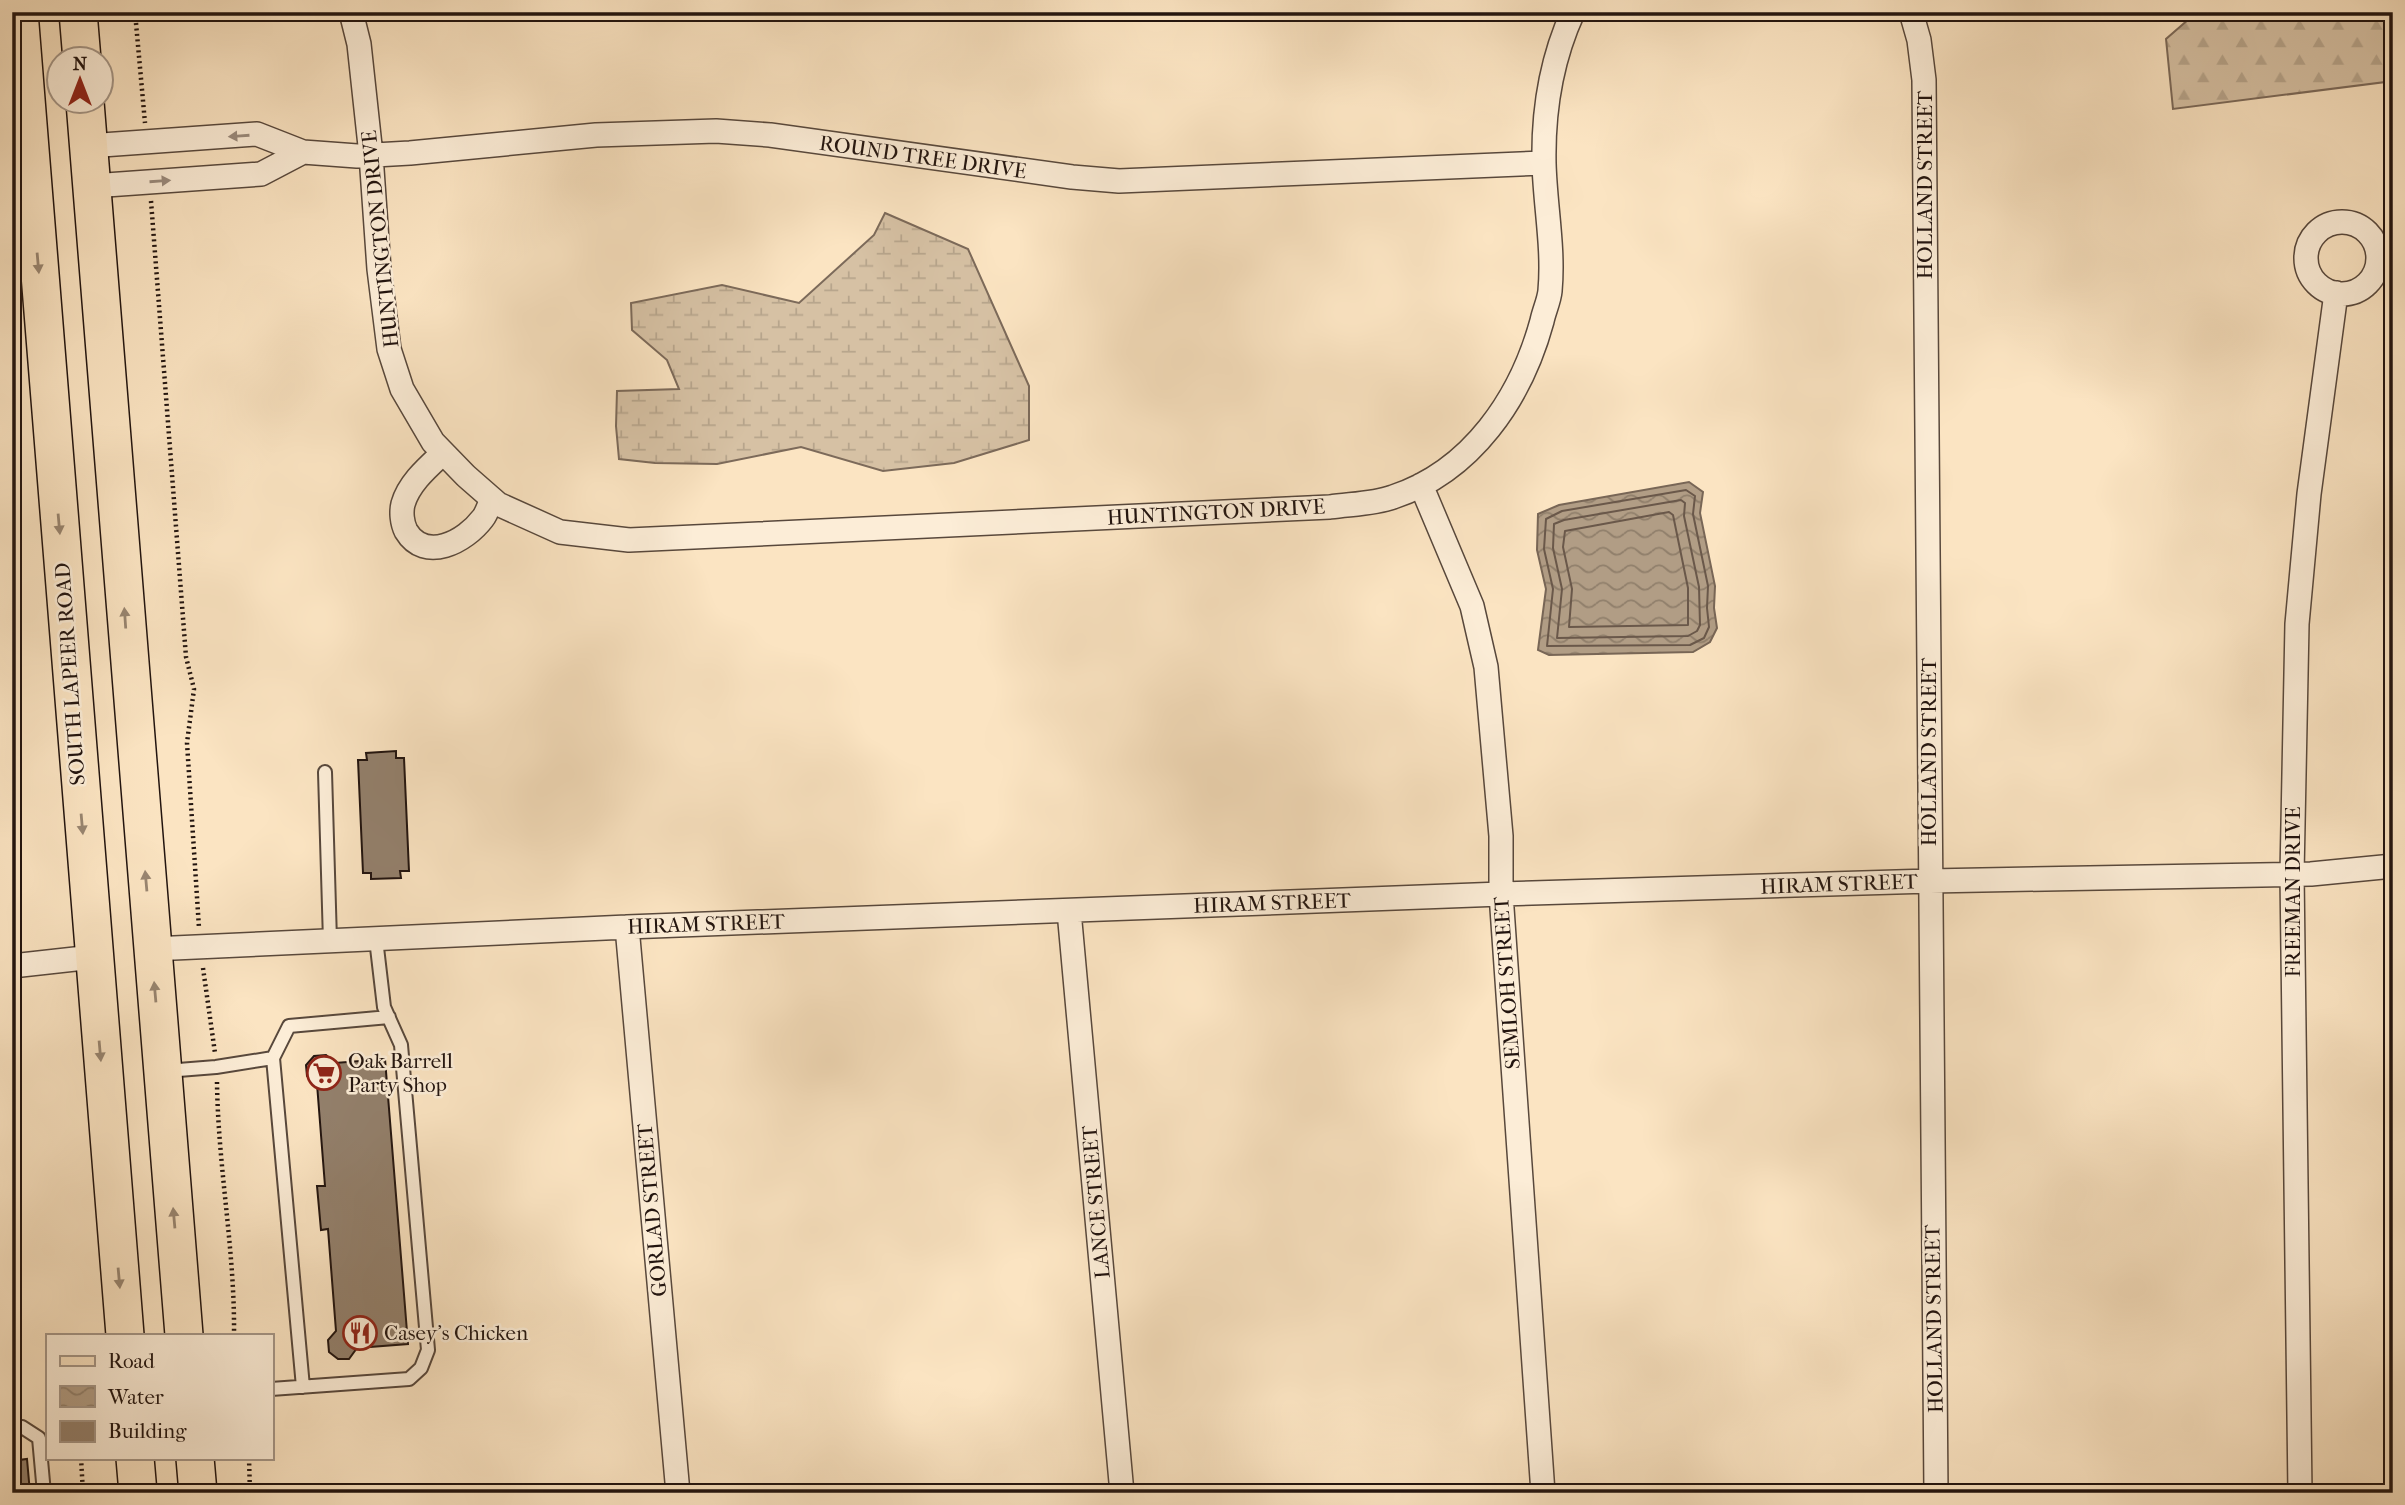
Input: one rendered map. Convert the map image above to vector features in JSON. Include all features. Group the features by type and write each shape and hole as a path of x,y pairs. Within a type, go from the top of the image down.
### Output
{"main road":[{"name":"SOUTH LAPEER ROAD","path":"19,12 28,196 54,456 125,1334"},
{"path":"78,12 81,46"},
{"path":"86,116 184,1334"},
{"path":"54,456 68,474 78,479 89,481 114,477"},
{"path":"71,675 83,670 105,669 123,677 131,686"},
{"path":"135,1460 138,1493"},
{"path":"195,1460 198,1493"}],"street":[{"name":"HUNTINGTON DRIVE","path":"351,12 359,44 371,155 379,269 389,349 402,389 433,442 498,504 560,532 629,540 1330,507 1392,498 1421,485 1462,459 1486,433 1515,391 1534,350 1550,292 1550,221 1544,163 1547,94 1561,38 1573,12"},
{"name":"HOLLAND STREET","path":"1911,12 1919,40 1924,80 1936,1493"},
{"name":"ROUND TREE DRIVE","path":"88,146 257,134 303,152 371,155 596,135 716,131 770,135 1072,177 1119,181 1544,163"},
{"path":"92,186 261,174 303,152"},
{"name":"FREEMAN DRIVE","path":"2300,1493 2292,874 2297,624 2309,494 2336,293"},
{"path":"443,453 416,479 403,502 403,526 416,543 427,548 452,543 477,525 492,499"},
{"name":"SEMLOH STREET","path":"1421,485 1472,606 1486,667 1501,836 1501,894 1543,1493"},
{"name":"HIRAM STREET","path":"152,949 627,927 1501,894 1930,881 2292,874 2357,871 2393,866"},
{"name":"LANCE STREET","path":"1069,911 1122,1493"},
{"name":"GORLAD STREET","path":"627,927 678,1493"},
{"path":"12,966 93,957"}],"lane":[{"path":"325,772 330,941"},
{"path":"273,1389 409,1379 421,1368 428,1350 401,1045 384,1007 376,939"},
{"path":"303,1387 273,1058 289,1026 389,1017"},
{"path":"162,1071 216,1067 273,1058"},
{"path":"12,1428 22,1427 39,1438 44,1493"}],"path":[{"path":"135,12 141,54 145,129"},
{"path":"150,194 186,657 194,689 187,753 199,928"},
{"path":"203,964 214,1051"},
{"path":"217,1083 220,1168 234,1276 234,1334"},
{"path":"80,1460 83,1493"},
{"path":"248,1460 250,1493"}],"green space":[{"path":"2197,12 2393,12 2393,81 2173,109 2166,39"},
{"path":"885,213 968,249 1029,386 1029,440 954,463 883,471 801,447 717,464 655,463 619,459 617,391 679,389 667,360 632,330 631,303 722,285 799,303 874,235"}],"water":[{"path":"1689,482 1703,492 1700,513 1715,586 1717,628 1710,642 1693,652 1549,655 1538,650 1546,589 1537,550 1538,514 1559,505"}],"building":[{"path":"396,751 396,758 404,758 409,871 400,871 401,878 371,879 371,873 363,873 358,760 367,760 366,753"},
{"path":"326,1055 335,1063 385,1059 408,1344 357,1348 349,1359 338,1359 329,1352 328,1340 336,1331 328,1229 321,1230 317,1186 325,1186 317,1084 307,1076 306,1065 314,1056"},
{"path":"27,1459 30,1493 12,1493 12,1461"}],"place":[{"name":"Oak Barrell Party Shop","path":"324,1073"},
{"name":"Casey's Chicken","path":"360,1333"}]}
